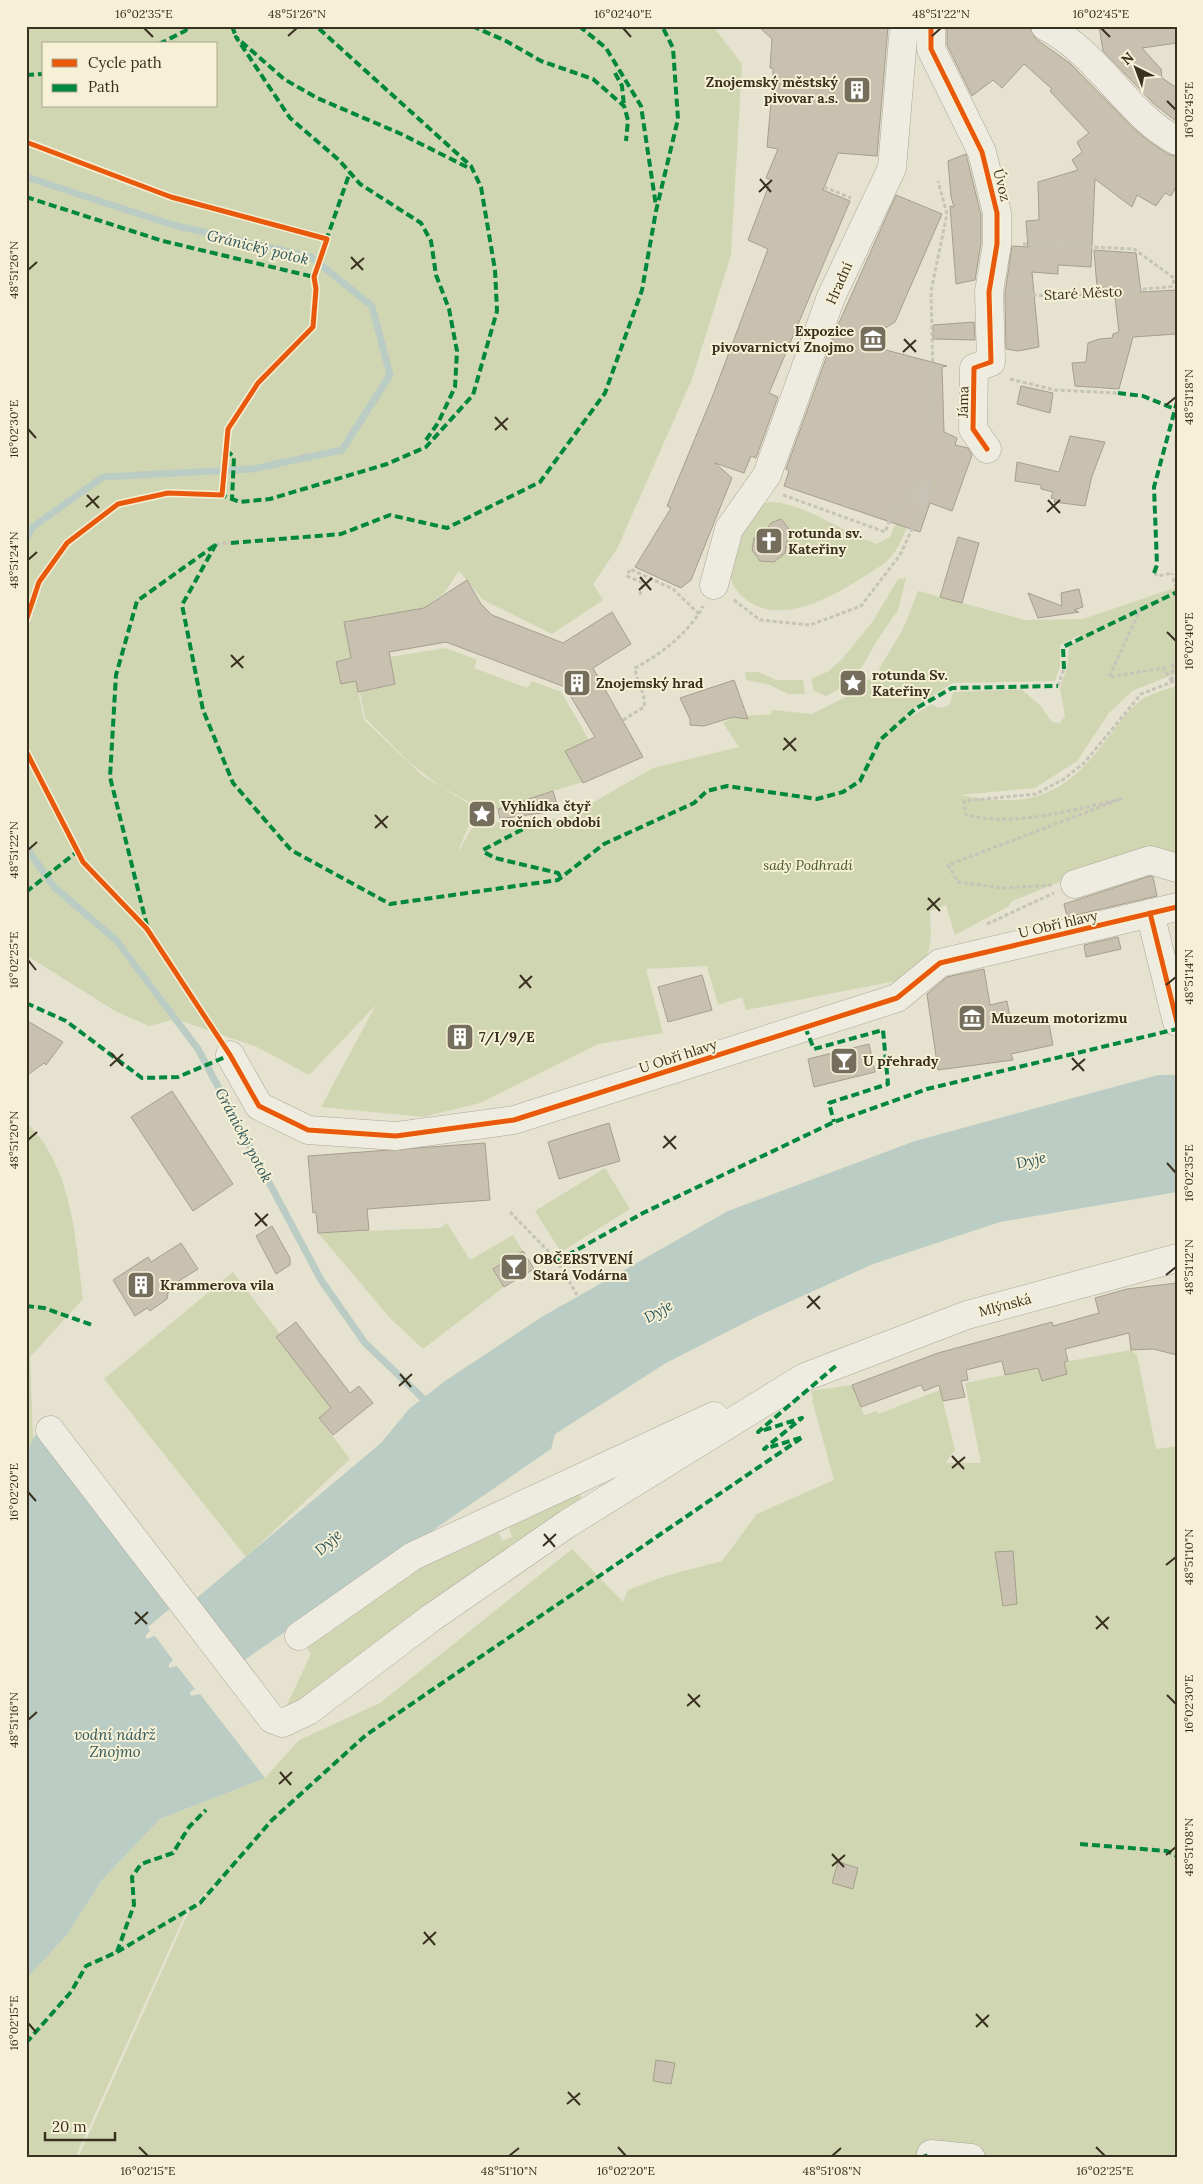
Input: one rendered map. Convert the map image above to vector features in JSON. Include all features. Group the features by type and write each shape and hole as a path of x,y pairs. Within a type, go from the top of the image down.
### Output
{"street":[{"name":"Hradní","path":"714,585 729,529 767,475 832,297 892,168 904,26"},
{"name":"Úvoz","path":"931,26 931,49 982,152 997,213 997,244 990,292 991,362"},
{"path":"1053,28 1091,58 1124,98 1164,134 1177,141"},
{"name":"Jáma","path":"987,449 973,429 974,368 991,362"},
{"path":"1075,884 1150,860 1177,868"},
{"name":"U Obří hlavy","path":"230,1055 259,1106 308,1130 396,1136 514,1120 897,998 940,963 1177,907"},
{"path":"1150,913 1177,1022"},
{"name":"Mlýnská","path":"50,1430 272,1719 283,1723 308,1711 431,1618 567,1524 805,1377 967,1315 1177,1258"},
{"path":"299,1636 413,1556 715,1415 728,1414 734,1421"},
{"path":"931,2154 971,2158"}],"path":[{"path":"930,426 934,417 931,292 947,214 938,180"},
{"path":"824,187 839,193"},
{"path":"997,244 1134,249 1174,278 1175,286"},
{"path":"991,362 1009,379 1055,390 1118,393"},
{"path":"714,585 760,620 810,625 861,606 900,555 932,486 924,482 918,479 912,494 922,498 928,487 928,485 928,481"},
{"path":"759,486 885,532 894,510 902,508 907,498 923,504"},
{"path":"915,500 921,488"},
{"path":"216,544 231,543"},
{"path":"623,720 644,707 646,702 636,679 635,668 654,658 698,615 673,589 630,569 627,576 644,583 640,595"},
{"path":"1154,573 1158,576 1172,573 1175,586"},
{"path":"1141,608 1109,677 1164,668 1175,681"},
{"path":"1175,681 1173,664 1177,663"},
{"path":"1058,686 1064,669"},
{"path":"1075,884 1003,888 958,882 948,865 1121,799 1044,816 982,819 966,815 964,801 1036,794 1064,779 1084,764 1141,694 1175,681"},
{"path":"984,925 1075,884"},
{"path":"510,1212 556,1259 577,1296"}],"green space":[{"name":"sady Podhradí","path":"26,26 713,26 742,64 731,255 692,379 617,549 593,584 603,600 552,634 483,600 459,571 444,593 424,608 344,622 351,659 341,684 356,681 364,720 423,776 476,808 457,854 474,824 566,818 653,768 739,747 723,723 733,717 771,714 772,710 812,714 861,689 859,685 875,676 878,679 882,674 879,669 903,629 918,591 1025,620 1083,619 1177,587 1177,673 1132,691 1109,713 1077,761 1035,788 961,795 983,799 1021,799 1038,796 1054,789 1070,779 1084,766 1135,705 1149,695 1177,686 1177,860 1074,876 1012,901 1009,906 955,935 946,905 930,911 930,947 924,961 911,978 746,1010 742,997 718,1005 707,966 646,969 663,1033 598,1044 480,1103 423,1117 321,1107 376,1005 309,1075 257,1047 176,1019 149,1026 115,1011 26,955","holes":["1080,635 1069,648 1067,668 1060,688 1065,717 1059,723 1052,722 1040,705 1021,689 953,692 950,704 945,707 938,708 932,704 908,718 906,714 952,683 1055,681 1060,666 1060,645"]},
{"path":"774,502 814,514 877,544 890,537 901,512 910,521 899,546 893,554 885,563 865,576 822,600 789,610 772,610 757,606 743,597 736,590 732,582 730,569 731,564 735,563 738,540 763,503"},
{"path":"906,578 898,610 876,642 864,664 845,686 826,696 814,691 811,679 829,671 843,658 873,621 898,579"},
{"path":"446,648 477,660 474,668 527,688 532,681 561,692 589,740 565,751 582,782 487,812 440,786 408,761 365,718 360,692 395,684 390,657"},
{"path":"745,672 759,672 776,680 803,680 805,694 788,694 770,685 746,680"},
{"path":"26,1122 42,1140 54,1160 63,1182 74,1228 83,1299 30,1357 33,1438 26,1456"},
{"path":"605,1168 630,1209 561,1252 535,1211"},
{"path":"447,1223 470,1260 513,1235 523,1251 493,1269 504,1287 423,1349 390,1318 318,1233 440,1228"},
{"path":"233,1272 280,1334 276,1338 310,1381 334,1405 319,1418 350,1459 246,1557 104,1379"},
{"path":"1131,1350 1137,1355 1156,1449 1177,1446 1177,2158 78,2158 189,1911 242,1861 187,1910 75,2158 26,2158 26,1979 67,1935 102,1880 160,1819 265,1778 299,1740 380,1703 572,1549 623,1602 628,1590 665,1576 722,1561 757,1514 834,1480 811,1391 852,1385 864,1415 877,1411 878,1414 940,1390 955,1450 945,1463 981,1463 965,1383 1039,1368 1067,1373 1064,1362"},
{"path":"577,1489 584,1503 284,1711 311,1654 306,1646 408,1574 499,1533 502,1541 512,1537 508,1523"}],"water":[{"name":"Dyje","path":"1158,1075 1177,1075 1177,1192 1000,1222 873,1264 754,1318 666,1363 555,1434 551,1449 240,1663 192,1602 381,1443 409,1409 445,1381 540,1318 728,1211 915,1141"},
{"name":"vodní nádrž Znojmo","path":"39,1432 174,1605 148,1627 150,1631 146,1635 146,1639 155,1636 173,1660 169,1664 169,1668 177,1666 195,1689 190,1692 191,1696 200,1694 265,1778 160,1819 102,1880 67,1935 26,1979 26,1456 33,1438"}],"building":[{"path":"758,26 888,26 877,156 838,153 823,190 850,201 769,393 778,397 756,458 751,456 744,473 715,463 732,478 691,580 681,588 635,567 671,508 667,506 713,395 768,249 748,240 771,180 766,178 778,149 767,147 773,80 773,68 770,68 772,39"},
{"path":"947,26 1029,26 1036,39 1071,64 1132,127 1168,154 1177,157 1177,185 1171,196 1165,193 1156,206 1137,195 1132,207 1095,179 1091,267 1058,265 1058,274 1032,272 1039,347 1018,351 1006,349 1005,293 1012,246 1028,247 1026,221 1039,220 1038,182 1078,170 1072,160 1082,152 1077,142 1089,133 1050,91 1052,89 1024,64 1002,88 993,80 972,96 947,45"},
{"path":"1099,26 1177,26 1177,43 1142,48 1161,69 1162,78 1177,88 1177,122 1153,103 1103,51"},
{"path":"966,154 981,215 981,243 975,280 956,284 950,206 954,207 951,197 948,161"},
{"path":"896,195 942,214 895,322 869,338 863,338 863,344 947,366 942,367 944,432 957,438 955,445 968,448 972,455 952,511 930,503 920,532 784,486 789,471 786,469 838,325"},
{"path":"1094,250 1136,253 1141,292 1177,290 1177,334 1133,337 1119,389 1075,386 1072,363 1086,362 1088,343 1099,339 1112,338 1113,334 1119,332 1114,288 1097,288"},
{"path":"974,322 975,340 933,339 933,325"},
{"path":"1021,386 1053,393 1050,413 1017,404"},
{"path":"1070,436 1105,442 1092,476 1085,506 1054,502 1055,499 1051,498 1053,492 1041,489 1041,485 1015,481 1017,462 1059,472"},
{"name":"rotunda sv. Kateřiny","path":"781,519 789,529 785,553 774,562 760,561 752,550 754,538 766,530 771,523"},
{"path":"958,537 979,543 962,603 940,597"},
{"name":"Znojemský hrad","path":"467,580 481,604 492,615 563,643 612,612 631,644 593,668 643,757 583,783 565,751 595,737 565,687 446,642 389,652 395,684 358,692 356,681 341,684 336,662 351,658 344,622 424,608"},
{"path":"1079,589 1083,607 1074,610 1079,612 1038,618 1028,593 1062,606 1061,593"},
{"path":"734,680 748,719 733,717 704,726 690,725 690,719 680,698"},
{"path":"553,791 558,808 548,812 500,819 498,809"},
{"path":"1150,876 1153,877 1157,896 1067,917 1064,904"},
{"path":"1118,937 1121,949 1086,957 1084,945"},
{"name":"Muzeum motorizmu","path":"984,969 990,1005 1007,1001 1011,1023 1048,1019 1053,1045 1011,1054 1013,1060 938,1070 927,994 947,977"},
{"path":"702,975 712,1010 668,1022 658,987"},
{"path":"26,1020 63,1042 46,1065 44,1063 26,1076"},
{"path":"869,1044 875,1072 814,1087 808,1059"},
{"path":"172,1091 233,1184 193,1211 131,1117"},
{"path":"609,1123 620,1161 559,1179 548,1142"},
{"path":"485,1143 490,1200 367,1209 369,1230 318,1233 316,1212 313,1213 308,1156"},
{"path":"272,1226 290,1258 290,1265 276,1274 256,1236"},
{"name":"Krammerova vila","path":"181,1243 198,1269 169,1287 167,1299 150,1311 147,1308 135,1316 113,1280 148,1257 151,1262"},
{"path":"523,1251 534,1269 504,1287 493,1269"},
{"path":"1177,1283 1177,1355 1153,1349 1131,1350 1129,1333 1065,1349 1068,1361 1064,1362 1067,1374 1042,1381 1038,1368 1005,1375 1002,1361 966,1370 968,1380 961,1381 965,1397 943,1401 939,1385 924,1391 921,1385 861,1407 852,1385 938,1353 1052,1322 1053,1326 1099,1313 1095,1298 1127,1289"},
{"path":"296,1322 350,1393 359,1386 373,1403 333,1435 319,1418 331,1408 276,1337"},
{"path":"1013,1551 1017,1604 1003,1606 995,1552"},
{"path":"838,1862 858,1868 853,1889 832,1883"},
{"path":"656,2060 675,2063 671,2084 653,2081"}],"waterway":[{"name":"Gránický potok","path":"26,177 173,225 311,257 372,306 390,375 342,450 252,469 103,477 34,526 26,538"},
{"name":"Gránický potok","path":"26,847 54,887 116,940 198,1049 321,1280 365,1343 430,1405"}],"marked path":[{"path":"163,42 185,31 189,26"},
{"path":"232,26 236,37"},
{"path":"219,494 240,502 270,499 387,464 426,447 473,395 497,311 495,270 481,187 471,166 316,26"},
{"path":"472,26 506,41 541,61 593,79 624,106 628,120 626,141"},
{"path":"579,26 606,48 641,106 656,206"},
{"path":"231,543 341,534 390,515 447,528 540,482 605,393 642,290 656,211 678,119 673,48 662,26"},
{"path":"426,440 438,423 455,387 457,351 449,309 436,275 431,241 421,223 360,184 339,160 290,118 236,37 284,79 317,98 399,133 467,167"},
{"path":"615,73 622,86 624,106"},
{"path":"26,75 42,74"},
{"path":"326,241 350,172"},
{"path":"26,197 163,241 314,277"},
{"path":"1118,393 1143,396 1177,410"},
{"path":"1154,573 1157,565 1154,487 1177,402"},
{"path":"226,450 234,457 232,499"},
{"path":"216,544 182,605 203,710 233,783 291,850 390,904 558,880 604,844 694,803 707,791 727,786 817,799 843,792 860,781 880,740 915,709 952,688 1058,686"},
{"path":"147,926 110,777 116,675 137,601 214,546"},
{"path":"1064,669 1063,647 1177,592"},
{"path":"524,819 525,828 483,850 484,852 495,858 558,873 561,878"},
{"path":"26,892 78,851"},
{"path":"26,1003 66,1021 142,1078 178,1077 230,1055 228,1052"},
{"path":"805,1027 814,1049 883,1030 888,1084 829,1103 834,1122"},
{"path":"557,1261 643,1213 834,1122 927,1089 1177,1029"},
{"path":"26,1306 44,1308 92,1325"},
{"path":"26,2043 71,1992 86,1966 117,1952 200,1903 272,1820 366,1735 803,1437 764,1449 802,1418 758,1432 838,1364"},
{"path":"117,1952 134,1905 132,1877 141,1864 173,1853 189,1827 206,1810"},
{"path":"1080,1844 1167,1851 1177,1856"},
{"path":"920,2158 931,2154"}],"cycle path":[{"path":"931,26 931,49 982,152 997,213 997,244 989,292 991,362 974,368 973,429 987,449"},
{"path":"26,142 171,197 327,239 314,277 316,289 313,327 258,383 228,429 222,495 168,493 118,504 67,543 39,582 26,621"},
{"path":"26,751 83,862 147,929 230,1055 259,1106 308,1130 396,1136 514,1120 897,998 940,963 1177,907"},
{"path":"1150,913 1177,1022"}],"place":[{"name":"Znojemský městský pivovar a.s.","path":"857,90"},
{"name":"Expozice pivovarnictví Znojmo","path":"873,339"},
{"name":"rotunda sv. Kateřiny","path":"769,541"},
{"name":"Znojemský hrad","path":"577,683"},
{"name":"rotunda Sv. Kateřiny","path":"853,683"},
{"name":"Vyhlídka čtyř ročních období","path":"482,814"},
{"name":"Muzeum motorizmu","path":"972,1018"},
{"name":"7/I/9/E","path":"460,1037"},
{"name":"U přehrady","path":"844,1061"},
{"name":"OBČERSTVENÍ Stará Vodárna","path":"514,1267"},
{"name":"Krammerova vila","path":"141,1285"}]}
